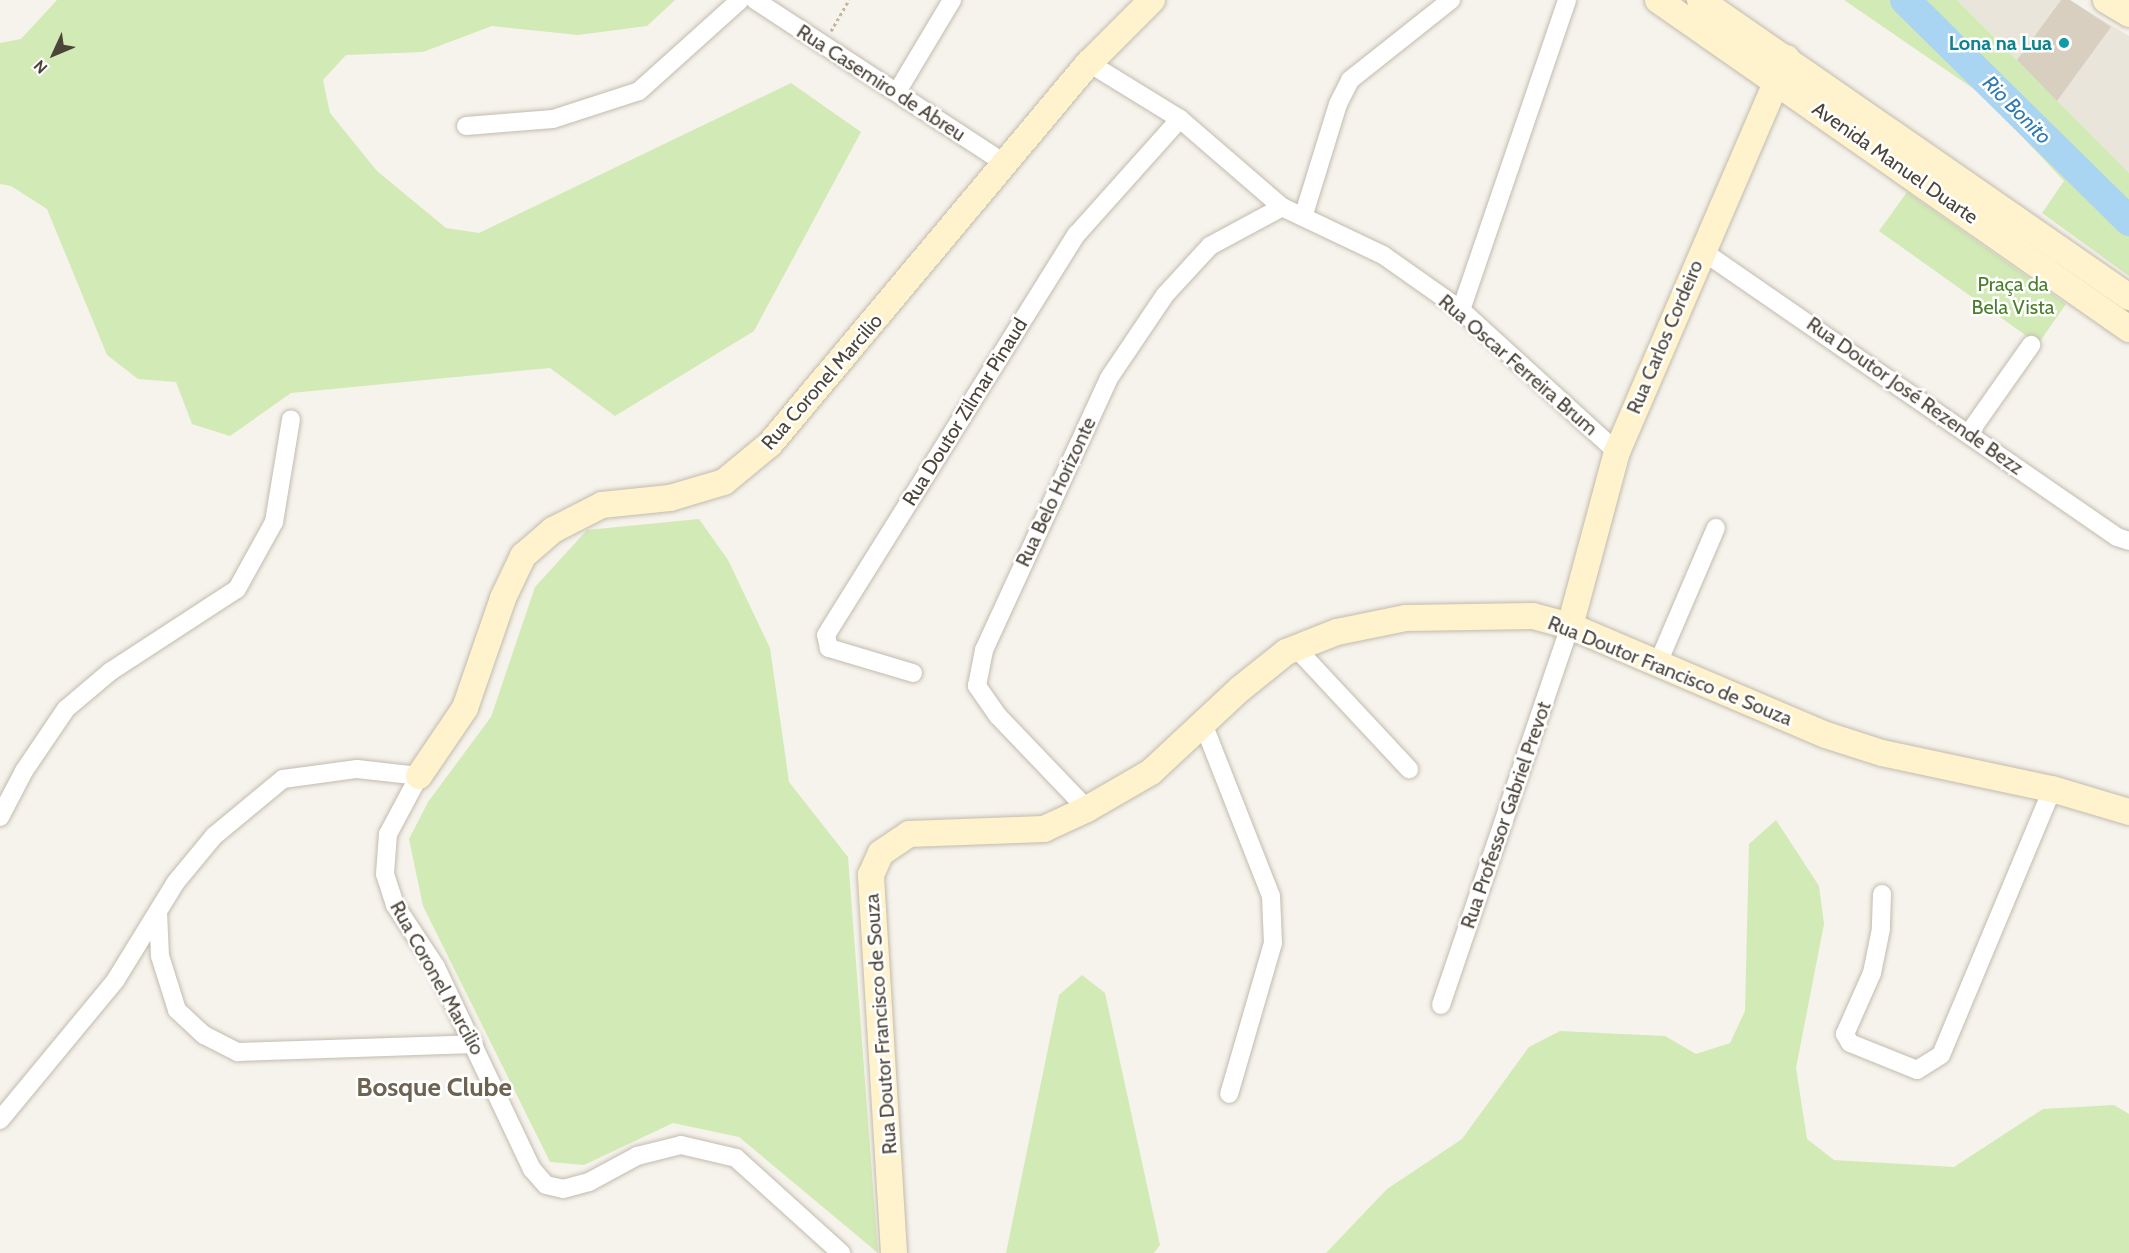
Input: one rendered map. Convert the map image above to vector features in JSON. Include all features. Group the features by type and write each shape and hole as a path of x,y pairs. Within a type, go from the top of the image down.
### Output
{"street":[{"path":"466,126 553,119 639,91 740,0"},
{"name":"Rua Casemiro de Abreu","path":"755,0 1007,165"},
{"path":"897,92 952,0"},
{"name":"Rua Coronel Marcilio","path":"841,1253 736,1158 681,1145 637,1156 589,1182 563,1189 546,1185 532,1169 436,967 395,905 385,874 388,834 419,776 465,708 502,598 523,556 553,530 602,506 670,498 724,482 770,444 1007,165 1089,63 1152,0"},
{"path":"1304,214 1338,104 1350,80 1450,0"},
{"path":"1461,310 1567,0"},
{"name":"Avenida Manuel Duarte","path":"1658,0 1782,69 2129,297"},
{"name":"Avenida Manuel Duarte","path":"1700,0 1782,69 2129,329"},
{"path":"2106,0 2129,14"},
{"name":"Rua Oscar Ferreira Brum","path":"1089,63 1180,118 1282,207 1304,214 1383,255 1461,310 1617,452"},
{"name":"Rua Carlos Cordeiro","path":"1570,626 1617,452 1701,250 1782,69"},
{"name":"Rua Doutor Zilmar Pinaud","path":"913,673 829,648 826,635 1077,234 1180,118"},
{"name":"Rua Belo Horizonte","path":"1087,809 998,716 977,686 984,650 1109,378 1166,295 1210,246 1282,207"},
{"name":"Rua Doutor José Rezende Bezz","path":"1701,250 2117,537 2129,541"},
{"path":"1969,433 2031,345"},
{"path":"0,817 24,771 66,709 111,671 237,589 274,522 291,419"},
{"path":"1658,663 1716,528"},
{"name":"Rua Doutor Francisco de Souza","path":"894,1253 871,875 881,853 909,834 1044,829 1087,809 1151,772 1204,726 1240,689 1296,648 1337,632 1406,618 1533,616 1570,626 1826,735 1882,753 2052,789 2129,812"},
{"name":"Rua Professor Gabriel Prevot","path":"1441,1005 1570,626"},
{"path":"1296,648 1409,769"},
{"path":"1204,726 1271,896 1273,943 1229,1094"},
{"path":"0,1120 115,981 176,882 214,836 283,779 357,770 419,776"},
{"path":"1882,894 1881,929 1872,973 1845,1034 1850,1042 1917,1070 1941,1054 2052,789"},
{"path":"158,912 160,956 177,1010 204,1035 238,1052 474,1044"}],"path":[{"path":"823,45 849,0"}],"shaded area":[{"path":"1957,0 2070,0 2129,36 2129,173"}],"green space":[{"path":"57,0 675,0 647,26 578,35 492,26 423,52 346,55 323,80 330,113 377,171 446,228 479,233 791,83 861,132 754,331 615,416 550,368 291,393 230,436 192,424 176,382 138,379 107,355 47,209 11,186 0,184 0,43 21,39"},
{"path":"1844,0 1957,0 2129,173 2129,276 2042,213 2064,181 1984,96"},
{"name":"Praça da Bela Vista","path":"1907,192 2066,304 2038,344 1879,231"},
{"path":"699,519 728,560 770,648 789,782 848,857 878,1253 739,1137 673,1123 584,1165 550,1162 423,906 409,839 428,802 491,717 535,587 587,530"},
{"path":"1776,820 1819,886 1824,924 1796,1068 1807,1139 1834,1160 1954,1167 2043,1109 2114,1105 2129,1114 2129,1253 1326,1253 1387,1189 1462,1139 1529,1047 1560,1031 1665,1036 1696,1054 1730,1043 1745,1011 1749,844"},
{"path":"1082,975 1105,993 1160,1245 1154,1253 1006,1253 1059,995"}],"building":[{"name":"Lona na Lua","path":"2061,0 2070,0 2111,27 2057,101 2017,60"}],"waterway":[{"name":"Rio Bonito","path":"1905,0 2129,221"}],"place":[{"name":"Lona na Lua","path":"2064,43"}],"district":[{"name":"Bosque Clube","path":"434,1088"}]}
